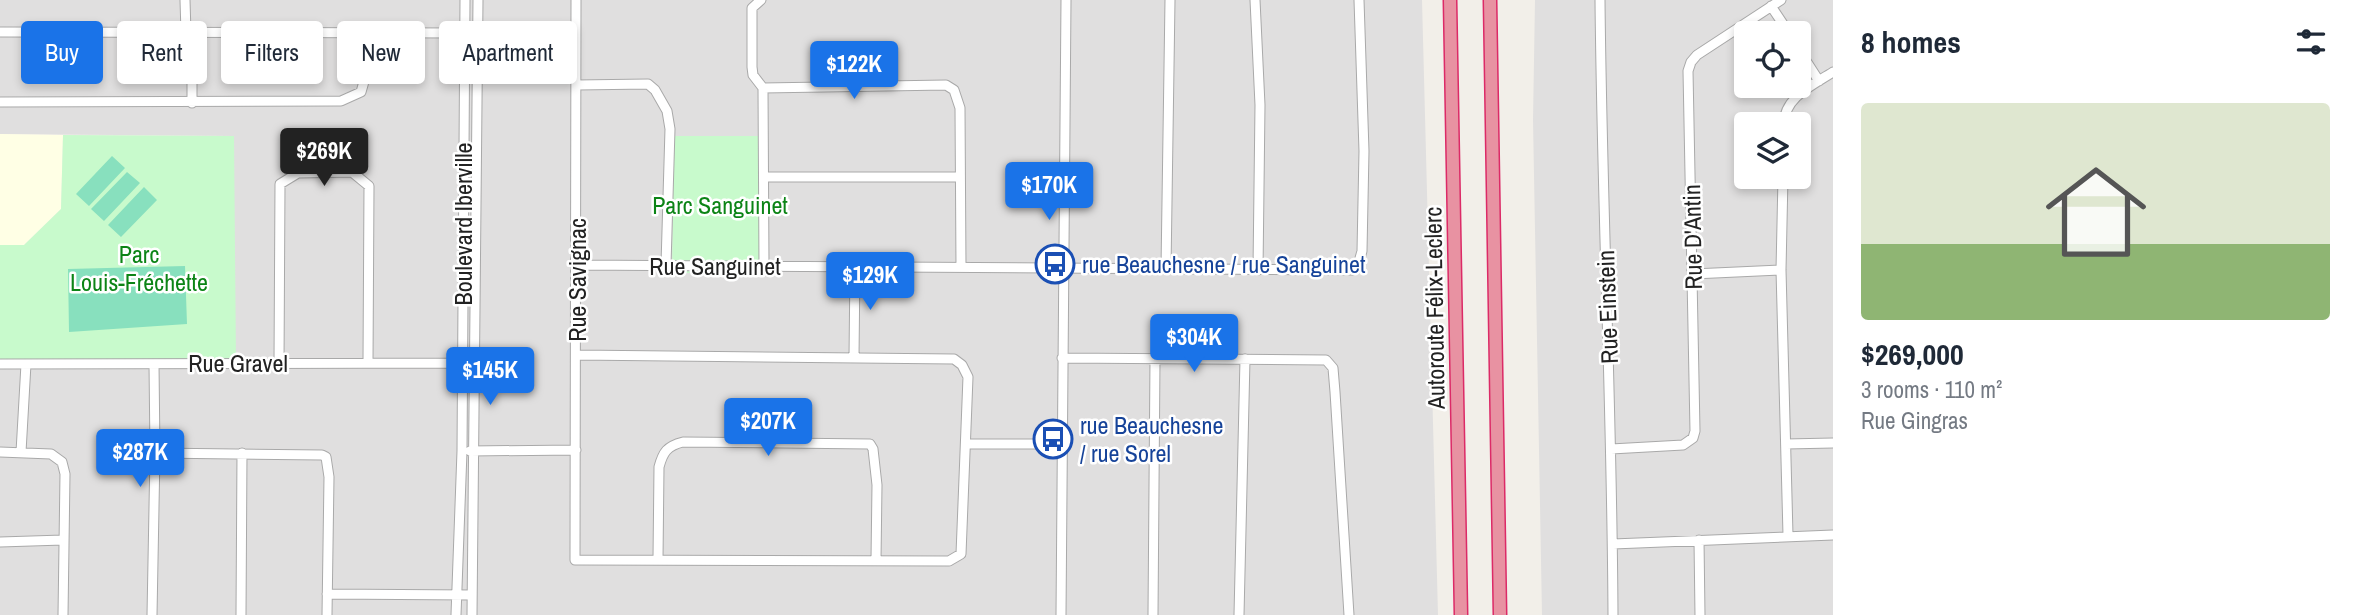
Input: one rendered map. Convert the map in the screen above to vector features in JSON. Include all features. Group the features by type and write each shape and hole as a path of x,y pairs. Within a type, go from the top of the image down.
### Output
{"highway":[{"name":"Autoroute Félix-Leclerc","path":"1450,0 1461,615"},
{"path":"1492,0 1490,38 1500,615"}],"street":[{"path":"185,0 188,21"},
{"name":"Boulevard Iberville","path":"464,21 465,0"},
{"name":"Boulevard Iberville","path":"477,21 478,0"},
{"name":"Rue Savignac","path":"576,0 575,560 658,559"},
{"path":"1061,615 1066,0"},
{"path":"1166,269 1170,0"},
{"path":"1255,0 1260,105 1258,271"},
{"name":"Rue Sanguinet","path":"576,265 1258,271 1357,269 1362,251 1364,151 1359,0"},
{"name":"Rue Einstein","path":"1600,0 1613,615"},
{"name":"Rue D'Antin","path":"1611,449 1683,445 1693,438 1693,274 1688,71 1691,62 1698,55 1781,0"},
{"path":"758,2 752,8 752,67 753,75 763,88 764,266"},
{"path":"1771,6 1780,21"},
{"path":"0,32 117,33"},
{"path":"207,33 337,33"},
{"path":"1811,69 1819,81"},
{"path":"1786,112 1792,99 1833,72"},
{"path":"191,84 192,103"},
{"path":"0,102 341,101 362,92 364,84"},
{"name":"Boulevard Iberville","path":"456,615 461,451 464,84"},
{"name":"Boulevard Iberville","path":"472,615 477,84"},
{"path":"577,85 648,84 655,90 667,111 670,149 666,265"},
{"path":"763,88 946,85 954,90 960,108 961,267"},
{"path":"279,363 280,184 298,173 352,172 369,186 368,363"},
{"path":"764,177 960,177"},
{"path":"1783,189 1781,270 1788,536"},
{"path":"854,357 855,266"},
{"path":"1693,274 1781,270"},
{"path":"576,355 954,359 962,365 968,377 963,549 961,554 952,560 876,560 658,559 659,467 662,453 671,445 696,442 870,444 873,449 877,485 876,560"},
{"path":"1062,358 1326,360 1333,368 1349,615"},
{"path":"1153,615 1155,359"},
{"path":"1239,615 1245,359"},
{"name":"Rue Gravel","path":"0,364 476,363"},
{"path":"21,452 26,364"},
{"path":"152,615 154,364"},
{"path":"1786,444 1833,443"},
{"path":"966,444 1061,444"},
{"path":"461,451 576,450"},
{"path":"0,452 51,454 62,462 65,474 63,615"},
{"path":"155,453 327,457 327,615"},
{"path":"241,615 242,453"},
{"path":"1613,544 1833,535"},
{"path":"0,542 63,540"},
{"path":"1699,540 1700,615"},
{"path":"327,594 472,594"}],"shaded area":[{"path":"0,0 1422,0 1438,615 0,615 0,364 234,136 0,134"},
{"path":"1535,0 1833,0 1833,615 1542,615 1533,120"},
{"path":"0,134 63,135 61,209 24,245 0,245"}],"green space":[{"name":"Parc Louis-Fréchette","path":"63,135 234,136 236,364 0,364 0,245 24,245 61,209"},
{"name":"Parc Sanguinet","path":"674,136 766,136 768,273 672,273"},
{"path":"112,156 125,168 89,206 76,194"},
{"path":"127,172 140,183 104,221 91,209"},
{"path":"144,187 157,200 121,237 108,225"},
{"path":"185,266 187,324 69,332 68,269"}],"place":[{"name":"rue Beauchesne / rue Sanguinet","path":"1055,264"},
{"name":"rue Beauchesne / rue Sorel","path":"1053,439"}]}
